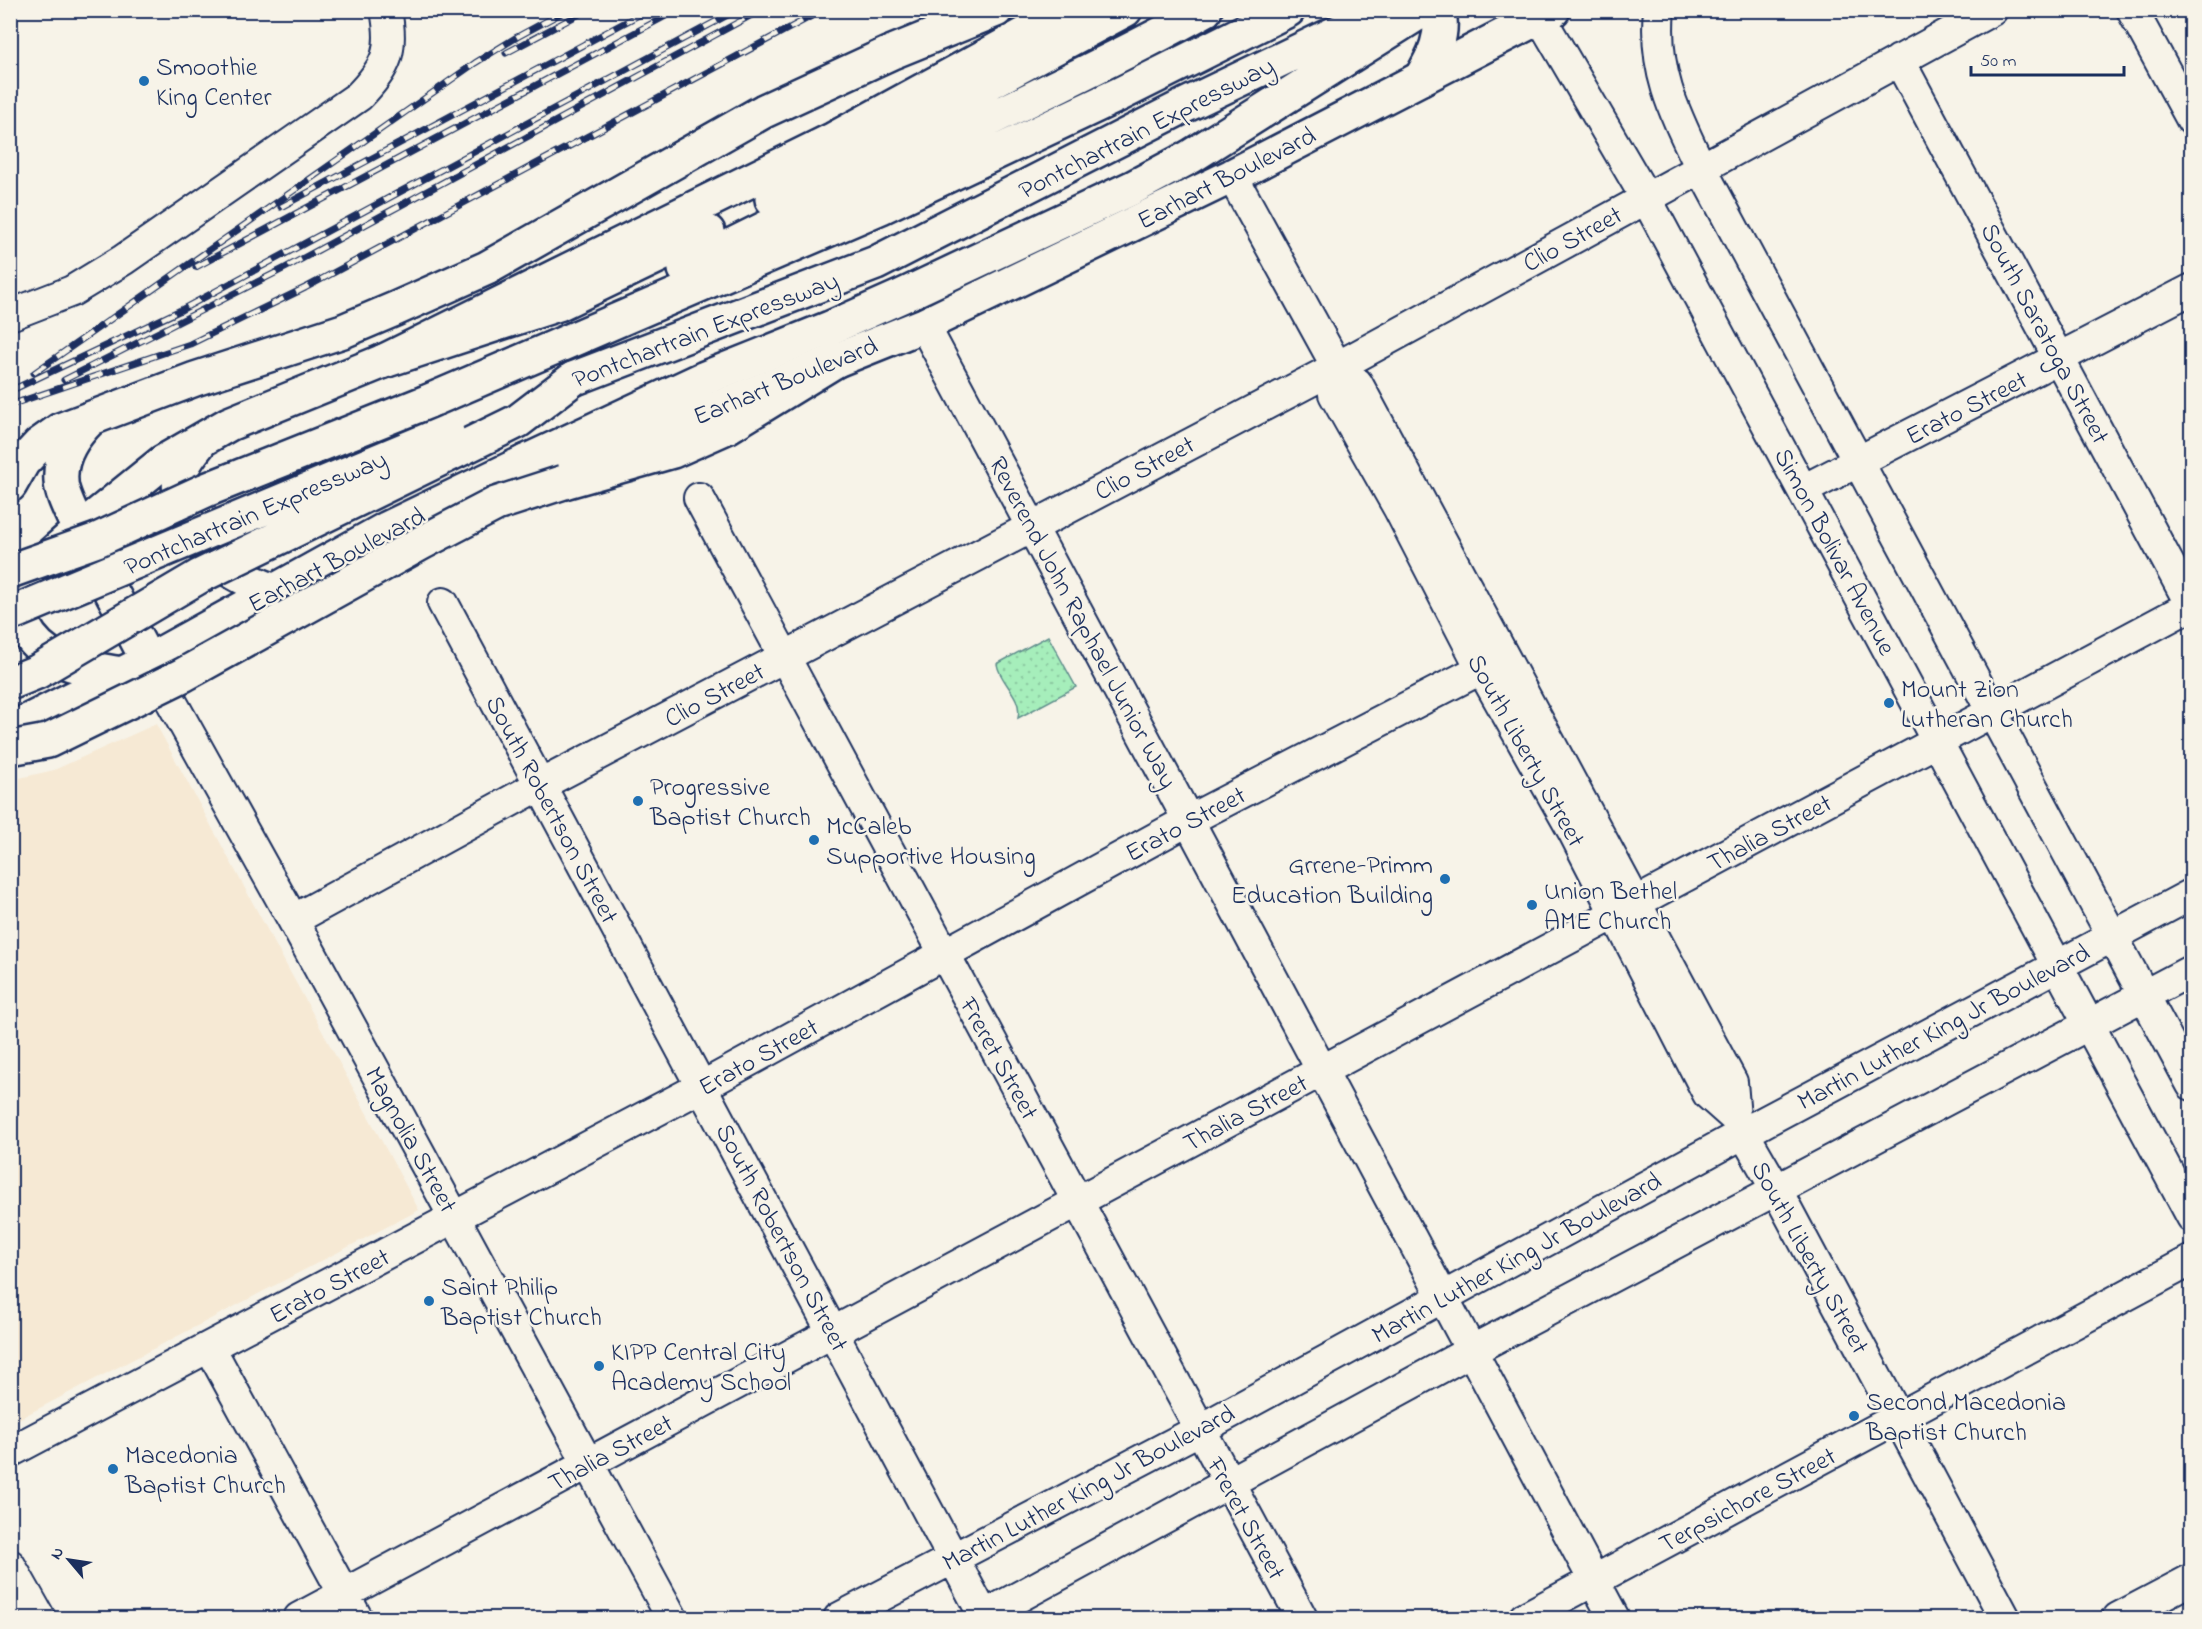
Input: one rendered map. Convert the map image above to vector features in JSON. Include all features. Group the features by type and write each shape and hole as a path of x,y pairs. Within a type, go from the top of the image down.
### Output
{"main road":[{"path":"10,485 23,462 39,444 60,430 195,379 344,331 487,268 764,111 890,53 996,10"},
{"path":"384,361 834,138 1071,10"},
{"path":"105,412 91,419 79,430 64,456 60,483 80,530 135,668 74,665 42,650 35,644 23,624 11,590 80,530 163,462 229,424 384,361 558,304 670,251 860,153 1125,10"},
{"path":"427,402 785,217 1165,33 1205,10"},
{"name":"Pontchartrain Expressway","path":"11,590 97,540 206,490 427,402 881,207 1120,94 1288,10"},
{"name":"Pontchartrain Expressway","path":"11,590 876,263 1186,105 1384,10"},
{"path":"10,748 48,741 183,675 496,504 673,451 727,427 834,343 1190,158 1423,10"},
{"path":"1421,78 1434,55 1441,36 1438,10"},
{"name":"Earhart Boulevard","path":"10,729 135,668 388,528 525,462 705,378 834,343 924,325 1232,176 1543,13"},
{"path":"10,683 37,672 200,576 518,421 573,379"},
{"path":"202,439 189,455 180,474 180,493 184,513 193,531 209,553 228,569 274,591"}],"street":[{"path":"10,315 72,291 123,260 359,96 374,81 390,45 386,10"},
{"path":"1659,10 1657,48 1663,78 1676,117 1701,168 2192,1084"},
{"name":"Clio Street","path":"293,920 540,785 1032,525 1339,371 1646,198 1992,10"},
{"path":"2132,10 2192,120"},
{"name":"Simon Bolivar Avenue","path":"1543,13 1646,198 2192,1217"},
{"name":"South Saratoga Street","path":"1899,60 2191,606"},
{"path":"1232,176 1339,371"},
{"name":"Erato Street","path":"1803,490 2192,288"},
{"name":"Reverend John Raphael Junior Way","path":"924,325 1614,1618"},
{"name":"South Liberty Street","path":"1339,371 1334,394 1399,509 1492,662 1574,833 1625,908 1708,1094 1739,1126 1776,1189 2005,1618"},
{"name":"Freret Street","path":"699,498 943,955 1302,1618"},
{"name":"South Robertson Street","path":"443,603 834,1332 983,1618"},
{"name":"Thalia Street","path":"299,1618 350,1607 588,1464 2191,606"},
{"name":"Erato Street","path":"10,1452 703,1086 1189,820 1492,662"},
{"name":"Magnolia Street","path":"135,668 293,920 672,1618"},
{"name":"Martin Luther King Jr Boulevard","path":"839,1618 1199,1430 1442,1297 1739,1126 2192,894"},
{"path":"983,1618 1471,1351 2192,970"},
{"name":"Terpsichore Street","path":"1524,1618 2192,1260"},
{"path":"210,1348 350,1607"},
{"path":"10,1565 40,1618"},
{"path":"2118,1618 2192,1579"}],"shaded area":[{"path":"156,724 419,1210 11,1423 11,780 54,770"}],"green space":[{"path":"1048,636 1076,687 1018,718 1017,703 1002,678 997,664"}],"railway":[{"path":"34,373 475,63 567,10"},
{"path":"506,53 587,10"},
{"path":"281,207 648,10"},
{"path":"196,267 677,10"},
{"path":"10,391 181,310 737,10"},
{"path":"64,380 285,268 761,10"},
{"path":"10,405 190,344 305,288 823,10"}],"place":[{"name":"Smoothie King Center","path":"144,81"},
{"name":"Mount Zion Lutheran Church","path":"1889,703"},
{"name":"Progressive Baptist Church","path":"638,801"},
{"name":"McCaleb Supportive Housing","path":"814,840"},
{"name":"Grrene-Primm Education Building","path":"1445,879"},
{"name":"Union Bethel AME Church","path":"1532,905"},
{"name":"Saint Philip Baptist Church","path":"429,1301"},
{"name":"KIPP Central City Academy School","path":"599,1366"},
{"name":"Second Macedonia Baptist Church","path":"1854,1416"},
{"name":"Macedonia Baptist Church","path":"113,1469"}]}
